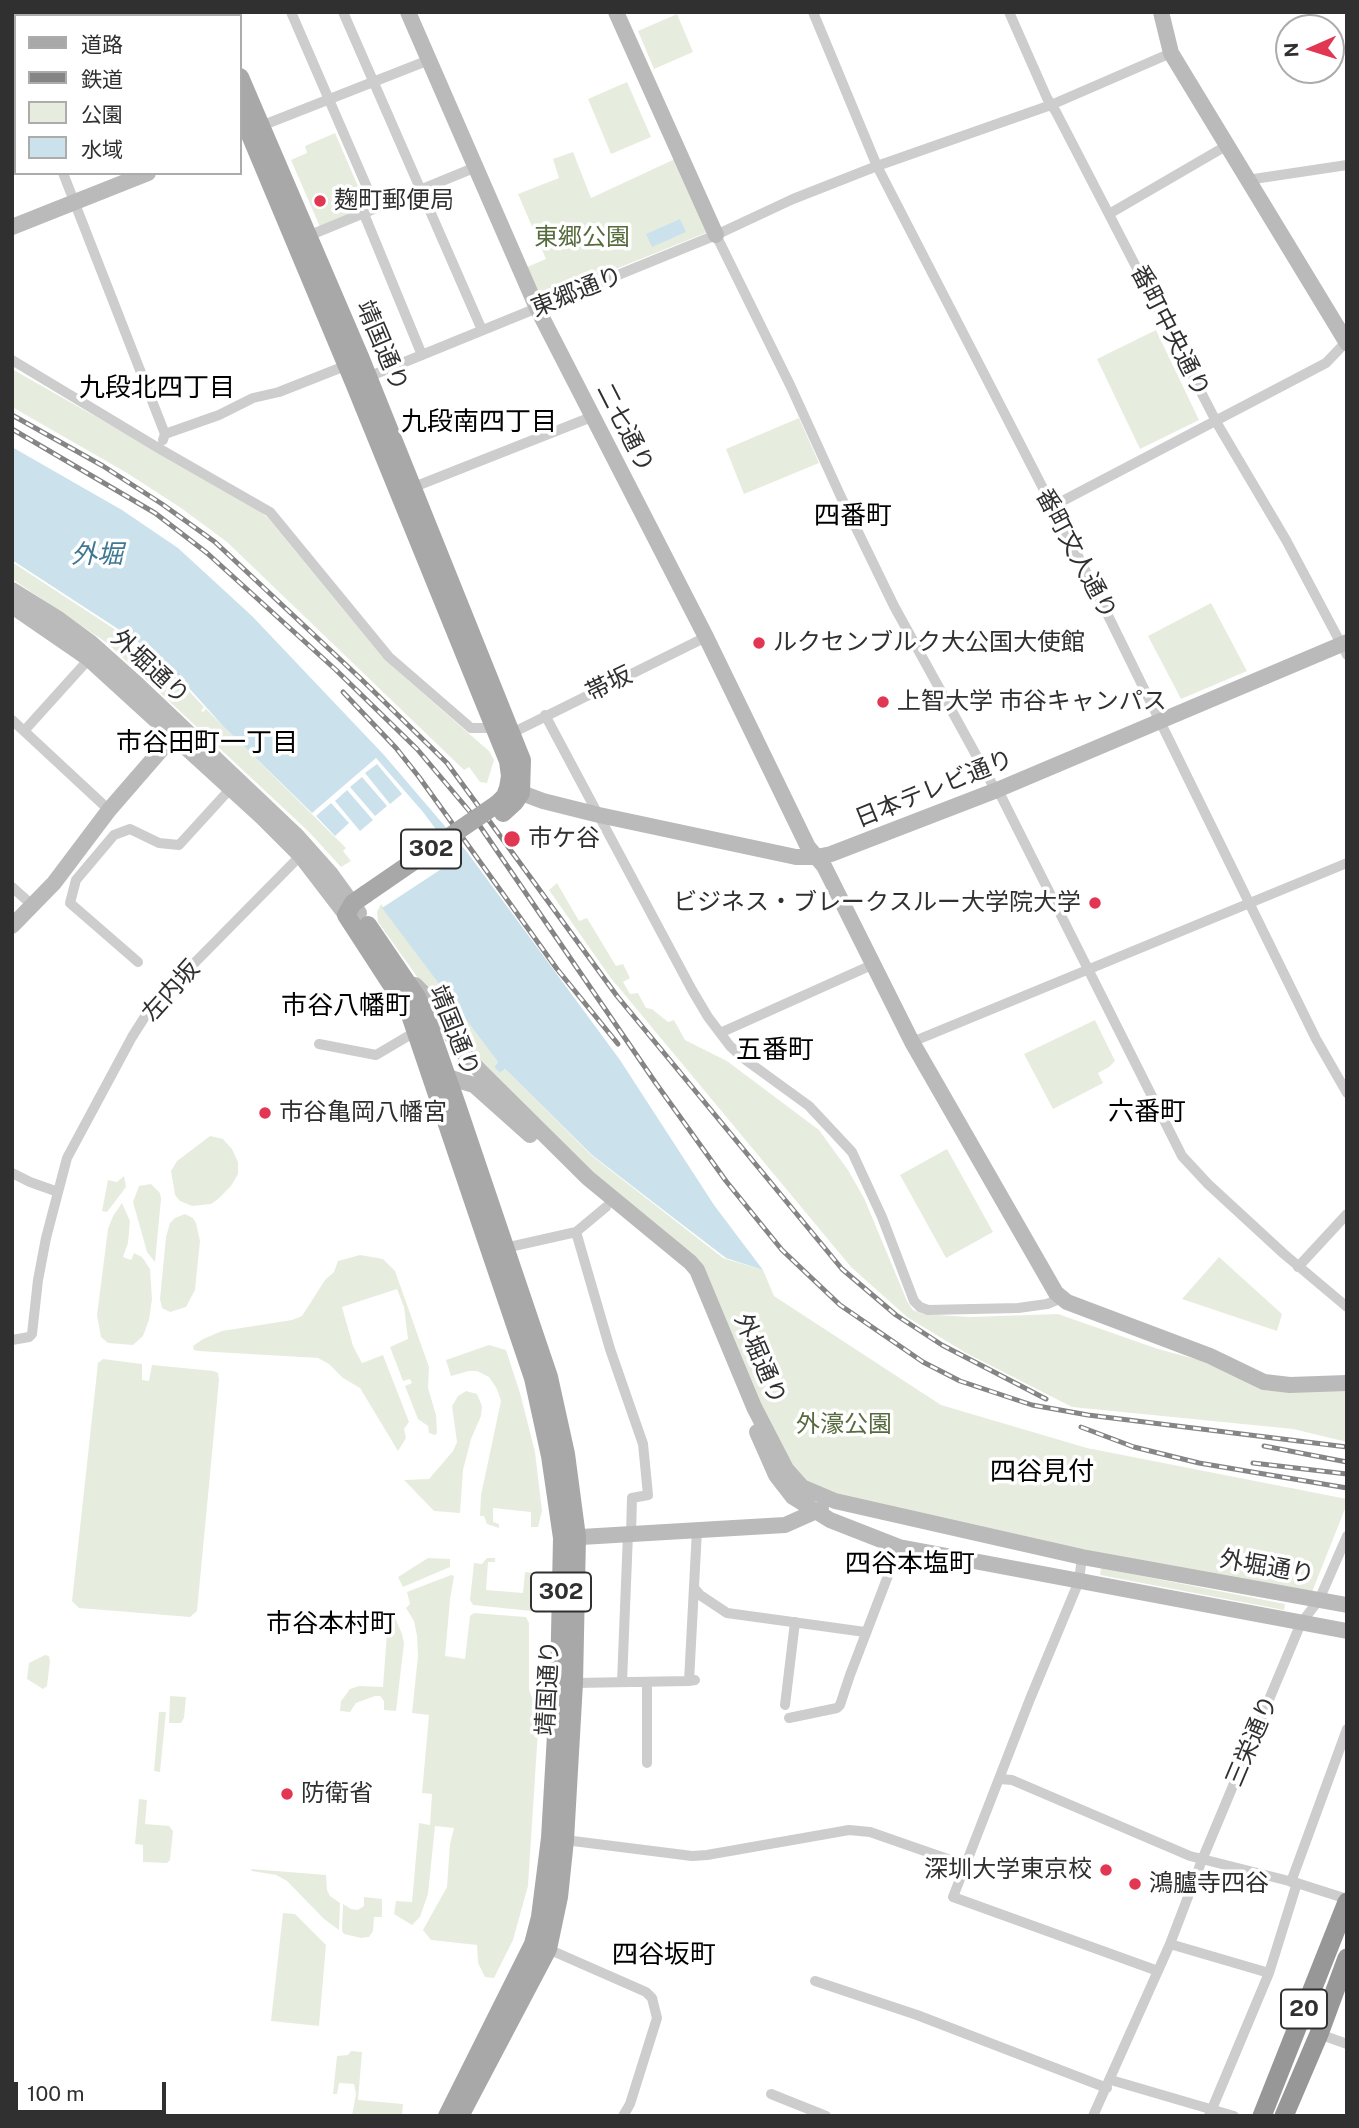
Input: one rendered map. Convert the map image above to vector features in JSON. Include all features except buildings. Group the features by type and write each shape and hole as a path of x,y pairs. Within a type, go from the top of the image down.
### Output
{"highway":[{"name":"20","path":"1262,2116 1347,1901"},
{"name":"20","path":"1284,2116 1345,1966"}],"main road":[{"name":"靖国通り","path":"242,88 250,132 308,236 361,380 506,736 522,760 507,799"},
{"name":"靖国通り","path":"242,115 354,362"},
{"name":"靖国通り","path":"361,380 414,487 506,736"},
{"name":"302","path":"359,906 507,799"},
{"name":"靖国通り","path":"359,906 403,974 427,1020 552,1389 566,1454 574,1683 559,1897 548,1949 460,2116"},
{"name":"靖国通り","path":"359,906 415,1032 533,1378 569,1537 551,1812 540,1916 533,1944 447,2116"}],"street":[{"path":"291,12 376,208"},
{"path":"343,12 482,330"},
{"name":"二七通り","path":"408,12 537,308 706,637 808,847 824,866 912,1042 1044,1273 1062,1298"},
{"path":"617,12 716,235 894,606 997,790 1182,1156 1208,1184 1298,1267 1347,1307"},
{"name":"番町文人通り","path":"813,12 877,166 1161,720 1316,1038 1347,1093"},
{"name":"番町中央通り","path":"1009,12 1051,105 1216,420 1345,647"},
{"path":"1051,508 1326,363 1346,342 1171,52 1161,12"},
{"name":"東郷通り","path":"361,380 716,235 793,199 877,166 1051,105 1171,52"},
{"path":"250,132 429,60"},
{"path":"1109,215 1226,146"},
{"path":"1247,180 1347,165"},
{"path":"308,236 476,167"},
{"path":"64,175 165,434 160,449"},
{"path":"12,227 143,175"},
{"path":"364,214 422,355"},
{"path":"12,360 270,512 389,657 471,727 492,728 506,736"},
{"path":"165,434 219,415 253,398 279,392 354,362"},
{"path":"414,487 594,416"},
{"name":"外堀通り","path":"12,590 91,643 359,906"},
{"name":"外堀通り","path":"12,606 89,659 304,851"},
{"name":"帯坂","path":"506,736 706,637"},
{"name":"日本テレビ通り","path":"507,799 599,815 796,857 817,857 997,790 1161,720 1345,647"},
{"path":"89,659 16,724 109,810"},
{"path":"545,715 691,990 720,1033 743,1058 809,1106 852,1152 882,1217 914,1301 920,1307 928,1310 1018,1308 1047,1304 1062,1298 1210,1356 1264,1382 1290,1385 1347,1383"},
{"path":"12,926 54,883 109,810 174,735"},
{"path":"138,962 70,903 76,880 114,835 130,829 159,843 179,845 232,788"},
{"name":"左内坂","path":"12,1340 32,1334 38,1280 67,1158 151,1007 304,851"},
{"path":"912,1042 1347,863"},
{"path":"12,887 32,905"},
{"path":"720,1033 874,964"},
{"name":"外堀通り","path":"403,974 424,994 464,1054 480,1071 588,1178 697,1270 754,1407 786,1469 803,1487 835,1501 1082,1557 1347,1605"},
{"path":"319,1044 376,1055 415,1032"},
{"name":"外堀通り","path":"427,1067 437,1074 474,1085 485,1092 606,1207 683,1266 697,1289 776,1475 793,1497 815,1512 899,1547 1347,1631"},
{"path":"12,1173 58,1192"},
{"path":"505,1248 576,1232 606,1207"},
{"path":"1298,1267 1347,1214"},
{"path":"576,1232 610,1349 643,1444 648,1495 632,1498 622,1682"},
{"path":"569,1537 785,1525 835,1501"},
{"path":"574,1683 692,1681 697,1530"},
{"name":"三栄通り","path":"1093,2116 1170,1944 1202,1860 1301,1623 1319,1600 1347,1536"},
{"path":"789,1718 837,1708 840,1705 865,1632 899,1547"},
{"path":"1082,1557 1079,1581 953,1897 1158,1971"},
{"path":"695,1589 727,1613 865,1632"},
{"path":"785,1705 795,1622"},
{"path":"647,1682 647,1763"},
{"path":"1210,2113 1269,1973 1294,1882 1347,1728"},
{"path":"1000,1779 1012,1780 1202,1860 1294,1882 1347,1901"},
{"path":"565,1840 700,1856 849,1830 870,1832 965,1865"},
{"path":"1170,1944 1269,1973"},
{"path":"548,1949 646,1992 652,1998 657,2018 630,2104 623,2116"},
{"path":"815,1981 1109,2084 1210,2113 1234,2116"},
{"path":"1319,2035 1347,2043"},
{"path":"771,2094 827,2116"}],"green space":[{"path":"677,14 693,52 654,69 638,31"},
{"path":"627,82 651,137 611,154 588,99"},
{"path":"335,133 367,207 320,227 291,160 307,153 305,146"},
{"name":"東郷公園","path":"573,152 591,198 675,159 708,232 541,299 527,267 546,259 518,194 559,178 553,159"},
{"path":"1156,330 1199,420 1140,449 1097,359"},
{"path":"12,369 255,507 268,518 386,661 489,751 494,760 487,783 480,782 469,767 464,770 227,542 127,473 12,407"},
{"path":"799,418 819,463 744,494 726,449"},
{"path":"12,562 157,657 204,707 201,711 206,709 346,848 343,851 351,861 341,867 309,832 107,643 12,579"},
{"path":"1211,603 1247,671 1181,699 1148,636"},
{"path":"557,883 579,921 587,918 616,966 623,964 630,978 623,982 630,994 638,993 646,1008 652,1009 668,1022 674,1020 685,1040 727,1061 819,1130 848,1170 864,1198 913,1310 923,1314 970,1317 1058,1314 1158,1349 1199,1360 1268,1391 1347,1391 1347,1442 1293,1429 1072,1407 966,1353 907,1317 851,1267 610,977 549,890"},
{"name":"外濠公園","path":"381,904 498,1062 494,1067 500,1073 505,1069 591,1155 723,1258 763,1270 774,1296 941,1405 1087,1448 1347,1499 1310,1597 1082,1557 813,1489 786,1469 699,1267 608,1193 468,1048 378,922 377,912"},
{"path":"1095,1020 1115,1061 1098,1073 1103,1083 1053,1109 1024,1054"},
{"path":"210,1136 223,1139 232,1149 238,1162 238,1174 217,1200 211,1204 192,1206 180,1201 175,1195 171,1171 177,1161"},
{"path":"947,1149 993,1232 946,1258 900,1175"},
{"path":"124,1176 126,1187 107,1212 102,1211 108,1180 117,1182"},
{"path":"151,1184 160,1193 161,1199 155,1262 147,1252 133,1202 139,1186"},
{"path":"122,1203 130,1221 128,1243 123,1257 131,1260 134,1253 142,1257 150,1269 152,1299 149,1320 143,1336 133,1345 108,1343 101,1337 97,1315 108,1229"},
{"path":"185,1214 196,1223 200,1241 195,1290 186,1307 170,1312 162,1308 160,1299 166,1237 170,1223"},
{"path":"360,1255 383,1259 395,1271 429,1367 428,1388 436,1415 435,1435 429,1433 428,1426 418,1419 405,1386 412,1383 410,1379 403,1381 390,1347 408,1339 404,1307 397,1289 342,1307 353,1346 362,1363 383,1355 409,1422 404,1429 406,1438 398,1451 360,1388 318,1358 198,1351 194,1350 193,1346 222,1331 302,1316 325,1280 334,1272 338,1261"},
{"path":"1219,1257 1282,1314 1277,1331 1182,1299"},
{"path":"489,1345 506,1350 520,1393 535,1452 542,1511 538,1527 531,1527 531,1512 493,1508 493,1522 499,1524 499,1528 487,1524 484,1516 480,1516 481,1495 501,1401 489,1377 477,1371 451,1376 446,1360"},
{"path":"103,1359 142,1364 142,1380 149,1381 152,1365 218,1373 197,1611 190,1617 79,1608 72,1601 98,1363"},
{"path":"466,1391 477,1394 482,1406 463,1470 460,1513 434,1511 404,1480 429,1479 453,1451 457,1442 452,1406 458,1396"},
{"path":"428,1558 450,1559 450,1567 403,1587 398,1577"},
{"path":"487,1558 495,1558 495,1562 488,1562 486,1590 523,1593 525,1572 536,1573 541,1580 541,1612 473,1605 470,1600 474,1563 482,1564"},
{"path":"1101,1568 1285,1604 1284,1610 1100,1575"},
{"path":"454,1576 445,1656 465,1659 470,1616 474,1613 526,1617 529,1623 529,1690 539,1715 528,1886 513,1940 494,1978 485,1977 478,1963 477,1945 431,1940 423,1930 447,1887 454,1828 435,1826 428,1894 420,1917 412,1925 394,1914 396,1901 412,1902 419,1823 430,1825 432,1794 422,1793 429,1715 412,1713 418,1656 414,1621 406,1608 410,1604 407,1592"},
{"path":"394,1615 404,1643 396,1711 384,1710 384,1701 380,1696 375,1696 356,1703 350,1712 340,1711 341,1701 350,1689 359,1686 383,1687 388,1619"},
{"path":"45,1655 49,1656 50,1661 47,1686 43,1689 27,1679 29,1663"},
{"path":"170,1696 186,1697 181,1723 169,1723"},
{"path":"159,1712 166,1712 160,1772 154,1771"},
{"path":"139,1799 147,1800 145,1824 169,1826 173,1831 170,1860 167,1863 143,1862 143,1845 135,1844"},
{"path":"251,1869 326,1875 330,1896 340,1903 339,1930 324,1919 287,1881 276,1875"},
{"path":"364,1897 382,1899 382,1917 374,1917 373,1931 369,1937 344,1934 343,1904 358,1910 364,1906"},
{"path":"283,1913 295,1914 326,1945 319,2026 271,2021"},
{"path":"351,2051 362,2052 358,2100 403,2104 402,2116 352,2116 356,2094 354,2084 339,2083 337,2094 333,2094 337,2056 348,2055"}],"water":[{"path":"680,219 686,232 652,247 646,234"},
{"name":"外堀","path":"12,447 122,510 178,548 252,616 384,755 467,852 620,1060 714,1205 763,1270 726,1258 592,1155 505,1069 500,1073 494,1067 498,1062 382,908 455,860 423,812 376,758 312,813 224,727 161,657 12,560"},
{"path":"377,764 402,794 390,804 365,773"},
{"path":"362,777 387,806 375,816 350,787"},
{"path":"347,790 373,820 360,831 335,801"},
{"path":"331,803 349,823 335,836 316,816"}],"railway":[{"path":"12,415 103,466 215,542 361,679 447,763 617,996 842,1269 896,1315 942,1345 1046,1399"},
{"path":"12,429 155,513 207,553 336,670 417,749 471,813 726,1181 782,1250 840,1305 923,1362 960,1381 1032,1405 1088,1415 1347,1447"},
{"path":"343,692 396,748 419,777 557,969 618,1044"},
{"path":"1081,1427 1134,1447 1199,1463 1347,1488"},
{"path":"1264,1446 1347,1462"},
{"path":"1253,1463 1347,1474"}],"place":[{"name":"麹町郵便局","path":"320,201"},
{"name":"ルクセンブルク大公国大使館","path":"759,643"},
{"name":"上智大学 市谷キャンパス","path":"883,702"},
{"name":"市ケ谷","path":"512,839"},
{"name":"ビジネス・ブレークスルー大学院大学","path":"1095,903"},
{"name":"市谷亀岡八幡宮","path":"265,1113"},
{"name":"防衛省","path":"287,1794"},
{"name":"深圳大学東京校","path":"1106,1870"},
{"name":"鴻臚寺四谷","path":"1135,1884"}],"district":[{"name":"九段北四丁目","path":"157,388"},
{"name":"九段南四丁目","path":"479,422"},
{"name":"四番町","path":"853,516"},
{"name":"市谷田町一丁目","path":"207,743"},
{"name":"市谷八幡町","path":"346,1006"},
{"name":"五番町","path":"775,1050"},
{"name":"六番町","path":"1147,1112"},
{"name":"四谷見付","path":"1042,1472"},
{"name":"四谷本塩町","path":"910,1564"},
{"name":"市谷本村町","path":"331,1624"},
{"name":"四谷坂町","path":"664,1955"}]}
